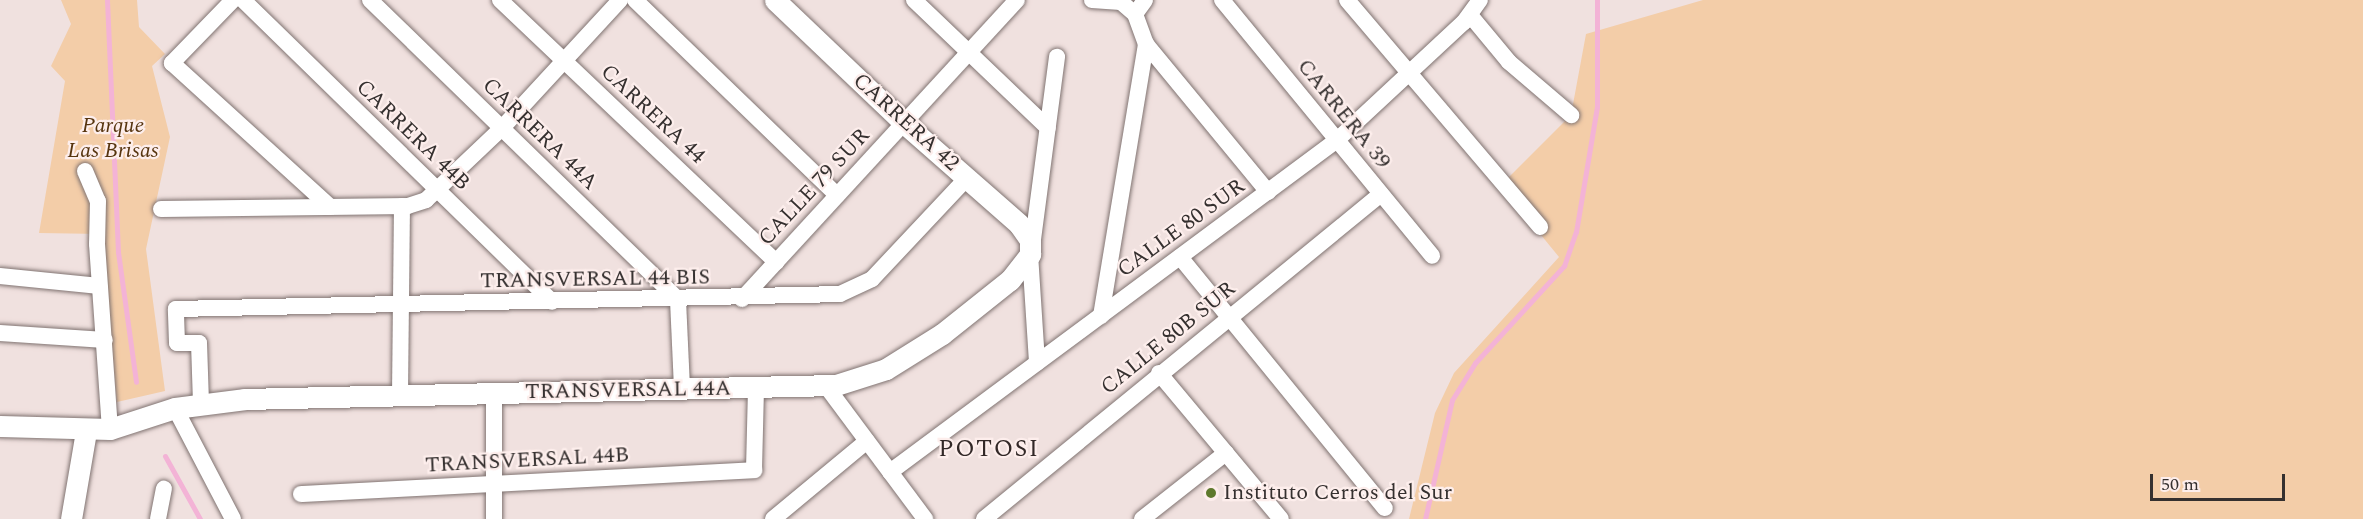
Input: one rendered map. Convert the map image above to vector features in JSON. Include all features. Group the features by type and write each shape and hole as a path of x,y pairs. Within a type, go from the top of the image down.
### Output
{"street":[{"path":"233,0 172,63 330,207"},
{"name":"CARRERA 44B","path":"243,0 552,302"},
{"name":"CARRERA 44A","path":"370,0 678,300"},
{"name":"CARRERA 44","path":"500,0 776,262"},
{"path":"160,209 402,206 418,203 439,192 502,128 620,0"},
{"path":"635,0 837,195"},
{"name":"CARRERA 42","path":"775,0 904,123 1019,224 1031,251"},
{"path":"914,0 1048,128"},
{"name":"CALLE 79 SUR","path":"742,299 1017,0"},
{"path":"1092,0 1121,2 1140,7 1146,44 1101,315"},
{"name":"CARRERA 39","path":"1222,0 1432,256"},
{"path":"1347,0 1540,228"},
{"path":"1474,5 1509,62 1571,115"},
{"name":"CALLE 80 SUR","path":"890,472 1337,140 1410,74 1474,5"},
{"path":"1146,44 1268,192"},
{"path":"1037,363 1031,251 1057,57"},
{"path":"85,171 99,201 100,286 110,429"},
{"name":"TRANSVERSAL 44 BIS","path":"201,403 199,343 177,344 177,309 742,299 840,294 872,279 967,178"},
{"name":"CALLE 80B SUR","path":"984,519 1159,373 1381,194"},
{"path":"400,395 402,206"},
{"name":"TRANSVERSAL 44A","path":"0,426 86,431 110,429 175,408 245,399 826,386 869,377 917,350 1010,280 1031,251"},
{"path":"1180,257 1385,507"},
{"path":"0,276 100,286"},
{"path":"678,300 682,389"},
{"path":"0,333 105,340"},
{"path":"1159,373 1278,518"},
{"path":"826,386 923,518"},
{"name":"TRANSVERSAL 44B","path":"302,494 754,470 756,388"},
{"path":"494,519 495,393"},
{"path":"175,408 233,519"},
{"path":"71,519 86,431"},
{"path":"773,519 867,441"},
{"path":"1142,519 1226,453"},
{"path":"158,519 164,489"}],"green space":[{"name":"Parque Las Brisas","path":"61,0 137,0 139,27 165,54 152,66 170,137 146,249 165,391 117,402 101,234 39,233 65,81 51,66 71,24"},
{"path":"1703,0 2363,0 2363,519 1409,519 1435,413 1454,373 1559,257 1541,235 1548,225 1507,179 1571,115 1586,34"}],"waterway":[{"path":"107,0 118,252 136,382"},
{"path":"1425,519 1452,400 1475,363 1564,266 1576,232 1597,107 1597,0"},
{"path":"165,456 200,519"}],"place":[{"name":"Instituto Cerros del Sur","path":"1211,493"}],"district":[{"name":"POTOSI","path":"989,450"}]}
